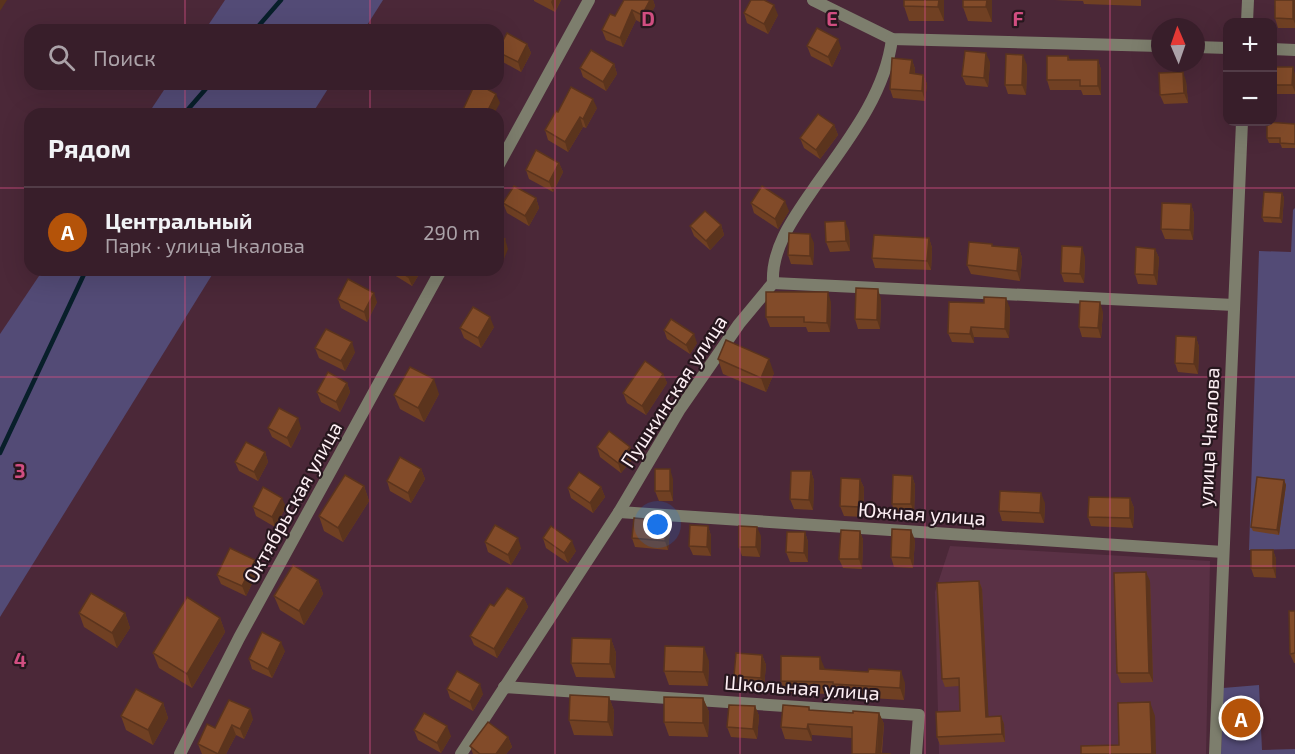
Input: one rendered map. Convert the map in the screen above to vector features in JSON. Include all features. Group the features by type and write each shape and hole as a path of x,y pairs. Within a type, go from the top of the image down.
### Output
{"street":[{"path":"504,155 589,0"},
{"path":"813,0 892,39 1151,46"},
{"path":"1247,18 1248,0"},
{"path":"892,39 880,84 854,131 788,229 775,256 772,271 773,283 1234,305"},
{"path":"1205,47 1223,48"},
{"path":"1277,49 1295,50"},
{"name":"улица Чкалова","path":"1215,754 1242,126"},
{"name":"Октябрьская улица","path":"180,754 239,638 438,276"},
{"name":"Пушкинская улица","path":"461,754 619,512 680,410 739,324 773,283"},
{"name":"Южная улица","path":"619,512 1223,552"},
{"name":"Школьная улица","path":"504,687 919,715 916,754"}],"shaded area":[{"path":"225,0 383,0 368,24 209,24"},
{"path":"164,90 327,90 316,108 152,108"},
{"path":"1295,208 1295,549 1249,550 1259,251 1291,252 1293,210"},
{"path":"39,276 211,276 0,617 0,334"},
{"path":"950,546 1210,561 1206,754 939,754 935,592"},
{"path":"1259,685 1262,750 1295,749 1295,754 1221,754 1223,688"}],"building":[{"path":"624,0 650,0 642,15 632,10 620,38 602,30 610,14 615,16"},
{"path":"751,0 764,0 774,5 764,24 744,13"},
{"path":"904,0 939,0 938,7 904,6"},
{"path":"963,0 987,0 986,7 963,7"},
{"path":"1275,0 1293,0 1293,19 1275,18"},
{"path":"817,28 838,39 828,57 807,46"},
{"path":"507,33 527,44 518,62 504,55 504,39"},
{"path":"591,50 614,64 603,82 580,68"},
{"path":"965,51 986,53 984,78 962,76"},
{"path":"1006,54 1023,55 1022,85 1005,85"},
{"path":"1047,56 1068,56 1068,60 1098,60 1098,86 1080,86 1080,80 1047,80"},
{"path":"892,58 912,60 910,73 923,75 922,91 890,89"},
{"path":"1277,67 1293,67 1292,85 1277,85"},
{"path":"1183,72 1184,93 1160,95 1159,73"},
{"path":"571,87 593,99 583,119 580,117 565,142 545,130 556,111 558,112"},
{"path":"472,90 489,90 496,94 489,108 464,108"},
{"path":"818,114 834,125 816,150 800,138"},
{"path":"1277,123 1295,124 1295,144 1280,143 1280,138 1267,138 1267,126 1277,126"},
{"path":"536,150 559,163 549,182 526,170"},
{"path":"514,186 536,198 525,216 504,201"},
{"path":"762,186 785,201 775,219 751,203"},
{"path":"1264,192 1282,193 1280,218 1262,217"},
{"path":"1162,203 1191,204 1190,230 1161,229"},
{"path":"705,211 721,225 706,241 690,226"},
{"path":"845,221 846,241 826,242 825,222"},
{"path":"789,233 810,234 810,256 788,255"},
{"path":"874,235 929,238 927,261 872,258"},
{"path":"969,242 1019,248 1017,271 967,265"},
{"path":"1062,246 1082,247 1080,274 1061,273"},
{"path":"1136,247 1155,249 1154,275 1135,274"},
{"path":"348,279 374,293 364,312 338,299"},
{"path":"856,288 878,289 877,320 855,319"},
{"path":"766,292 828,292 827,323 804,322 804,317 766,317"},
{"path":"984,297 1006,298 1005,329 971,327 970,334 948,333 949,302 984,303"},
{"path":"1080,301 1100,302 1098,328 1079,327"},
{"path":"473,307 490,317 478,338 460,328"},
{"path":"671,319 694,334 686,345 664,330"},
{"path":"326,329 352,342 341,361 315,348"},
{"path":"1176,336 1196,337 1194,364 1175,363"},
{"path":"726,340 769,359 761,378 718,359"},
{"path":"645,361 663,374 642,406 623,393"},
{"path":"410,367 434,379 418,408 394,395"},
{"path":"328,372 347,383 336,402 317,392"},
{"path":"279,408 298,418 287,438 268,428"},
{"path":"609,431 630,447 618,463 597,447"},
{"path":"246,442 265,452 254,472 235,462"},
{"path":"400,457 421,469 408,493 387,481"},
{"path":"655,469 670,469 670,491 655,491"},
{"path":"791,471 811,471 809,500 790,499"},
{"path":"579,472 601,487 590,503 568,488"},
{"path":"345,475 364,486 338,528 319,516"},
{"path":"893,475 912,476 911,504 892,504"},
{"path":"1257,477 1284,480 1277,530 1251,527"},
{"path":"841,478 860,479 859,507 840,506"},
{"path":"263,487 282,498 272,517 253,507"},
{"path":"1000,491 1041,493 1040,513 999,511"},
{"path":"1089,497 1130,498 1130,518 1088,517"},
{"path":"634,518 667,521 665,541 632,538"},
{"path":"495,525 518,538 508,555 485,542"},
{"path":"690,525 708,526 707,547 689,546"},
{"path":"551,526 572,541 564,553 543,538"},
{"path":"739,526 757,527 756,547 739,547"},
{"path":"892,529 911,530 910,558 891,557"},
{"path":"841,530 860,531 859,559 839,559"},
{"path":"787,532 805,532 804,553 786,552"},
{"path":"230,548 255,560 242,586 217,575"},
{"path":"1251,550 1273,550 1273,568 1251,568"},
{"path":"293,565 318,580 299,611 274,596"},
{"path":"1146,572 1149,673 1117,673 1114,573"},
{"path":"979,581 986,717 1001,716 1002,734 937,737 936,712 960,711 959,678 942,679 937,583"},
{"path":"507,588 524,598 494,649 470,636 490,604 494,606"},
{"path":"91,593 125,613 112,633 79,613"},
{"path":"187,597 220,618 187,674 153,653"},
{"path":"1289,611 1295,611 1295,653 1290,654"},
{"path":"262,632 281,642 268,669 249,659"},
{"path":"572,638 611,639 610,664 571,663"},
{"path":"665,646 704,647 703,672 664,671"},
{"path":"736,653 762,655 761,678 734,676"},
{"path":"781,656 820,657 820,669 868,672 869,669 901,671 900,688 833,684 833,682 781,681"},
{"path":"457,671 480,684 470,702 447,689"},
{"path":"136,689 163,703 148,730 121,716"},
{"path":"570,695 609,697 608,722 569,720"},
{"path":"664,697 703,698 703,723 664,722"},
{"path":"229,700 250,709 240,729 232,725 218,754 198,744 207,724 215,728"},
{"path":"1150,702 1152,754 1081,754 1081,746 1119,745 1118,703"},
{"path":"729,705 755,706 753,729 727,727"},
{"path":"783,705 809,707 809,710 879,713 876,753 891,754 852,754 852,727 808,724 807,729 781,727"},
{"path":"424,713 447,726 437,743 414,730"},
{"path":"488,722 508,737 496,754 480,754 470,746"}],"waterway":[{"path":"260,24 281,0"},
{"path":"189,108 205,90"},
{"path":"0,453 83,276"}],"place":[{"name":"Центральный","path":"1241,718"}]}
